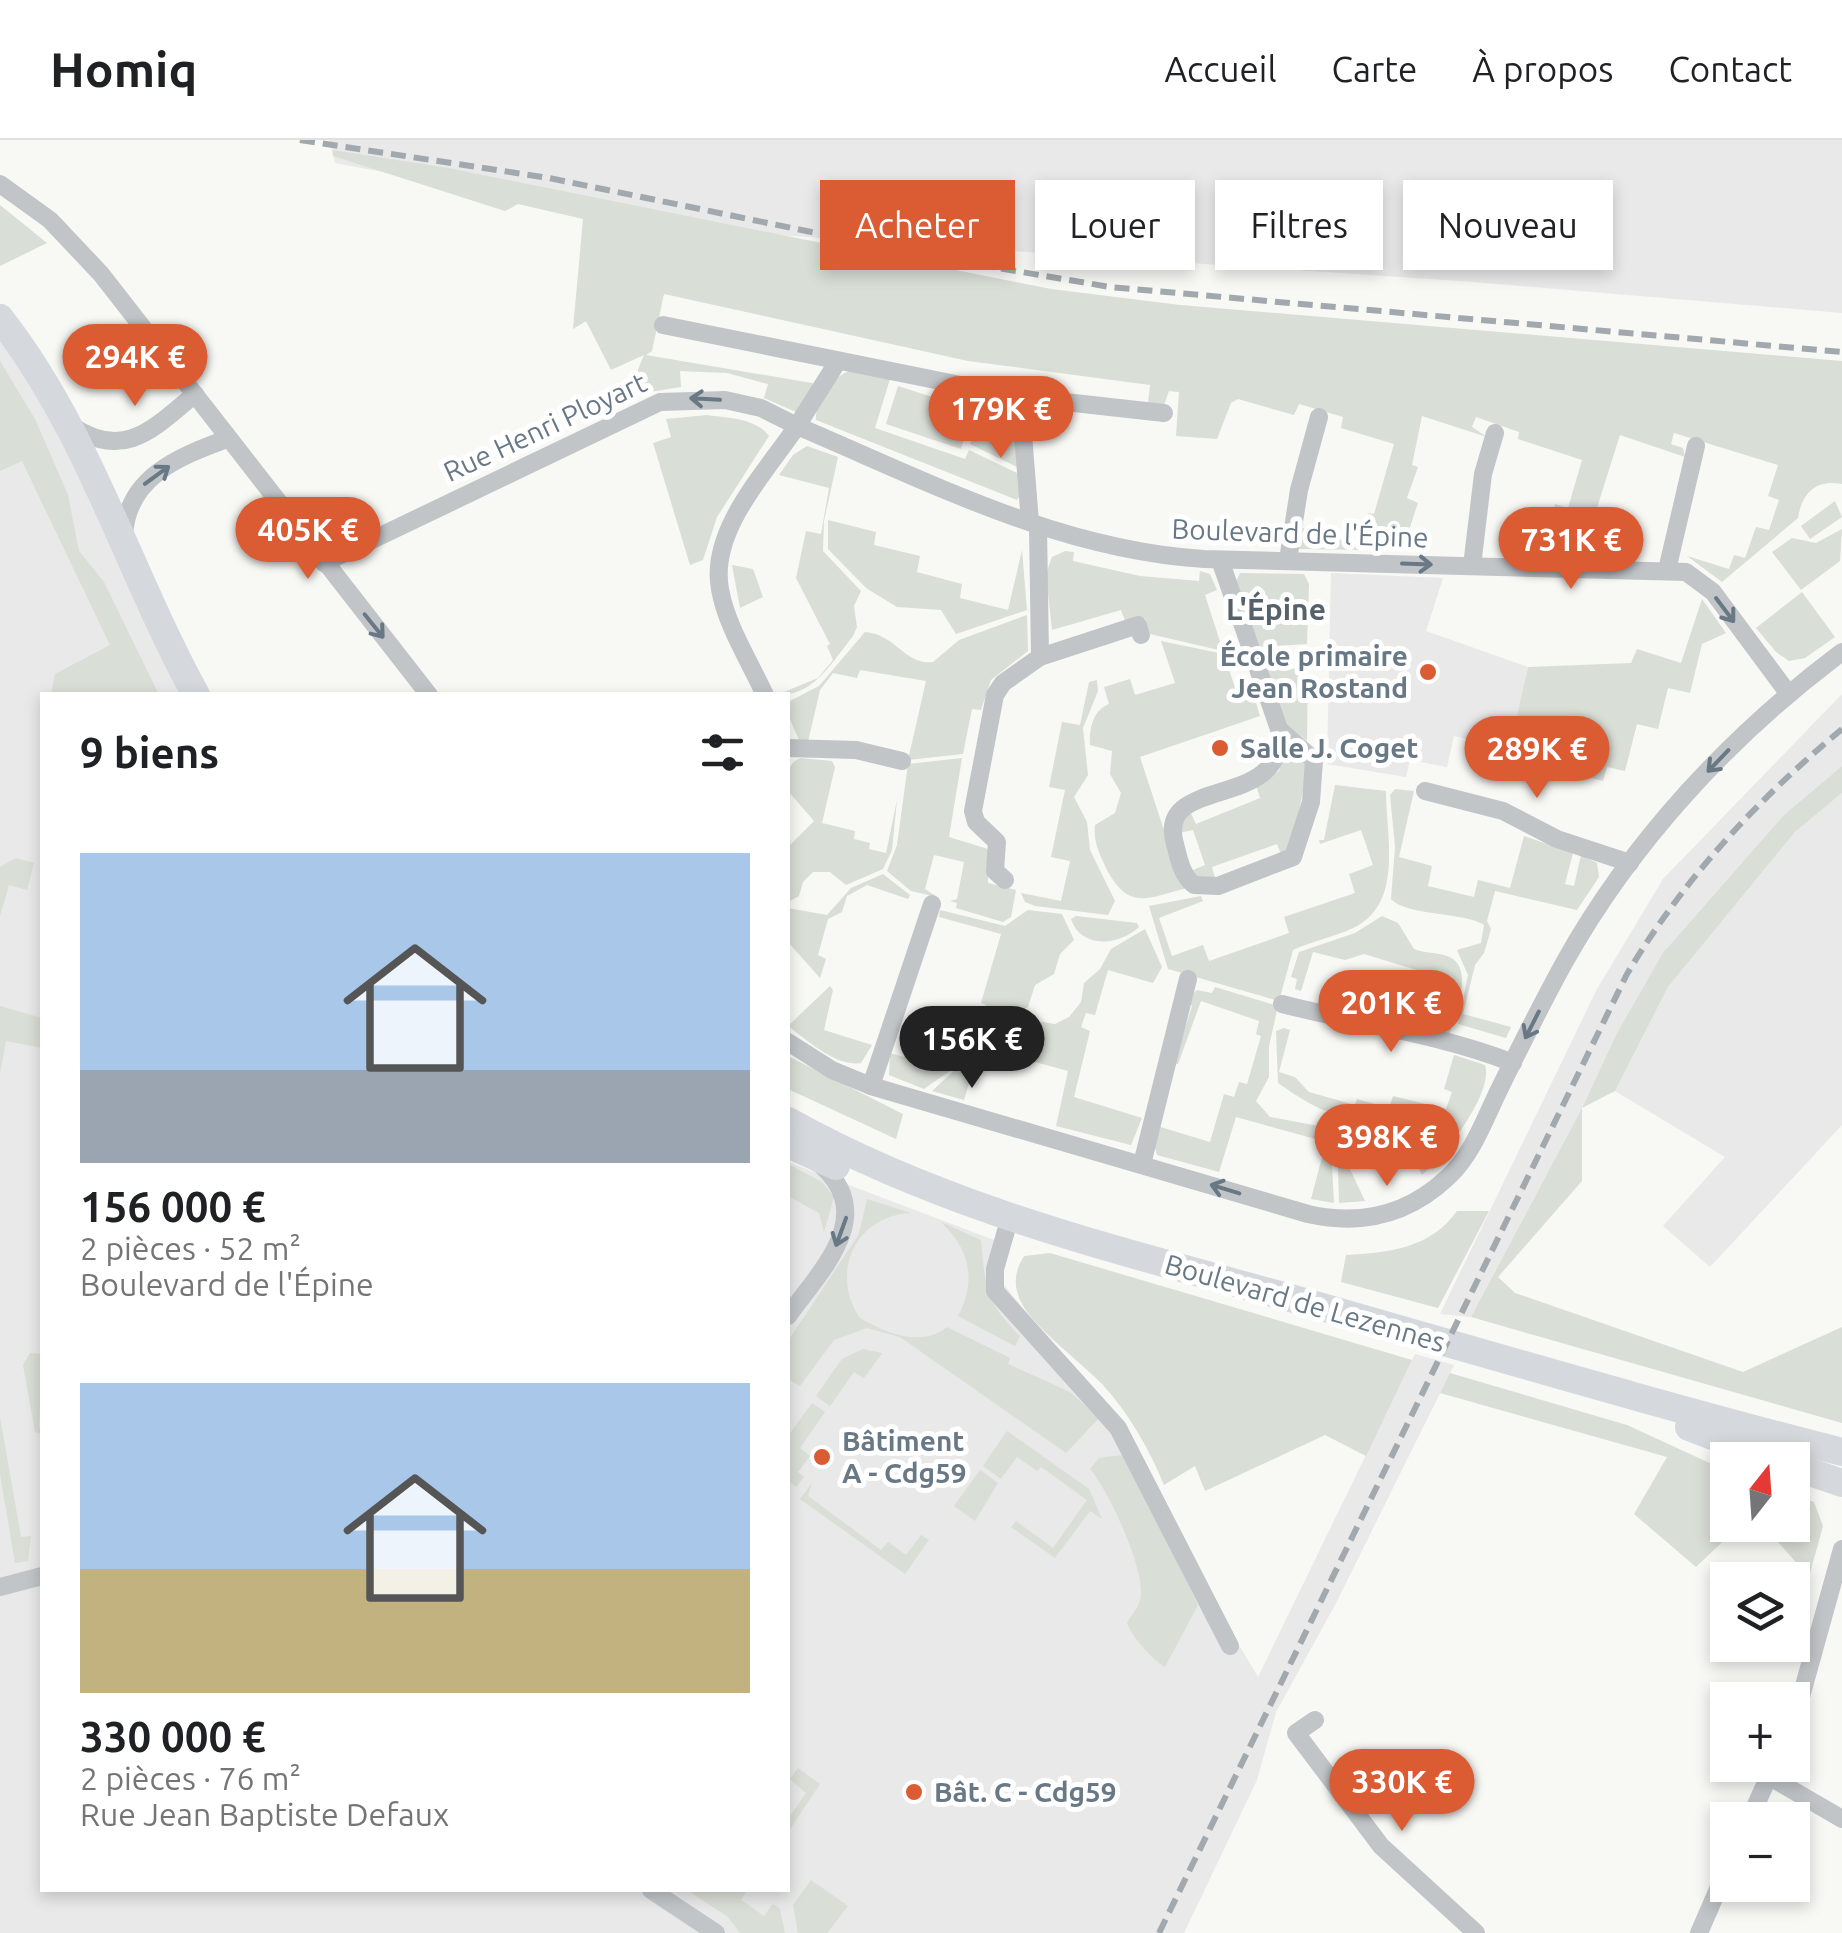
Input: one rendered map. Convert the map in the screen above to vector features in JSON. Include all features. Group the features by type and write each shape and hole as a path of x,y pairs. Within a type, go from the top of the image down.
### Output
{"main road":[{"path":"0,318 36,365 72,426 195,692"},
{"path":"0,332 50,406 183,692"},
{"name":"Boulevard de Lezennes","path":"790,1123 897,1176 1010,1217 1601,1389 1842,1452"},
{"name":"Boulevard de Lezennes","path":"796,1148 894,1189 963,1210 1010,1217"},
{"name":"Boulevard de Lezennes","path":"1601,1389 1730,1442"},
{"path":"1810,1472 1842,1482"}],"street":[{"path":"0,184 76,245 427,692"},
{"path":"663,325 1020,397 1164,412"},
{"path":"763,692 722,600 720,556 739,513 838,361"},
{"path":"72,426 105,442 126,442 195,394"},
{"path":"1020,397 1034,524 1040,657"},
{"name":"Rue Henri Ployart","path":"324,564 660,402 725,400 761,408 798,426"},
{"path":"1288,560 1299,490 1319,417"},
{"name":"Boulevard de l'Épine","path":"798,426 1034,524 1128,552 1220,560 1667,570 1702,581 1788,693"},
{"path":"1472,566 1483,474 1496,433"},
{"path":"124,542 128,505 140,488 179,460 227,440"},
{"path":"1667,570 1696,446"},
{"path":"1220,560 1278,729 1279,754 1269,772 1185,806 1174,816 1171,828 1183,873 1194,885 1218,886 1287,862 1297,851 1311,802 1314,760 1278,729"},
{"path":"1006,880 995,871 997,842 976,822 973,811 995,696 1003,684 1040,657 1138,625 1141,635"},
{"path":"790,1043 832,1070 871,1086 1308,1214 1338,1220 1374,1218 1416,1201 1464,1160 1565,962 1630,863 1709,770 1788,693 1842,652"},
{"path":"790,748 856,750 902,760"},
{"path":"1424,791 1503,811 1557,839 1630,863"},
{"path":"871,1086 932,904"},
{"path":"1142,1164 1188,979"},
{"path":"1282,1004 1390,1032 1429,1036 1513,1062"},
{"path":"790,1313 835,1249 847,1216 843,1190 796,1148"},
{"path":"1010,1217 995,1268 995,1291 1118,1428 1230,1646"},
{"path":"1805,1682 1842,1548"},
{"path":"0,1586 40,1576"},
{"path":"1315,1720 1296,1733 1320,1767 1396,1862 1476,1933"},
{"path":"1788,1782 1842,1819"},
{"path":"654,1892 716,1933"},
{"path":"1698,1933 1712,1902"}],"shaded area":[{"path":"329,140 1842,140 1842,313 1296,270 1383,270 1383,180 1215,180 1215,265 1195,263 1195,180 1035,180 1035,252 1015,251 1015,180 820,180 820,238 687,229 335,163"},
{"path":"333,150 448,168 820,243 820,270 956,270 1051,289 1180,305 1842,361 1842,484 1825,484 1812,490 1803,501 1798,518 1722,582 1687,556 1729,569 1734,555 1745,558 1756,527 1769,530 1779,500 1768,496 1778,465 1674,433 1671,444 1683,448 1685,457 1620,435 1595,514 1606,519 1599,541 1550,540 1545,554 1529,553 1535,534 1545,536 1555,504 1568,508 1582,460 1518,439 1519,432 1476,417 1472,427 1487,437 1422,416 1412,465 1418,467 1407,498 1418,503 1402,551 1399,537 1367,535 1363,550 1298,549 1299,527 1358,544 1368,513 1374,514 1394,444 1341,428 1343,417 1299,404 1294,415 1238,399 1231,403 1217,439 1176,436 1179,392 1169,391 1164,405 1148,404 1150,385 968,361 664,294 652,351 646,355 818,384 796,412 764,398 768,384 727,373 680,371 681,387 643,393 637,372 644,355 611,370 586,321 573,329 583,219 518,204 505,211 333,156"},
{"path":"0,205 47,243 0,266"},
{"path":"0,311 194,692 40,692 40,1892 790,1892 790,1163 1010,1246 1000,1280 1078,1376 1258,1677 1415,1354 1454,1365 1335,1605 1276,1712 1257,1780 1184,1933 0,1933"},
{"path":"0,361 35,419 68,495 79,551 104,582 158,692 52,692 55,674 110,645 22,461 0,471"},
{"path":"849,371 890,379 875,428 965,459 969,450 1021,475 1022,492 1017,500 816,420 825,391"},
{"path":"898,386 973,410 961,449 886,424"},
{"path":"986,398 1013,404 1021,469 970,444"},
{"path":"707,415 749,422 769,436 717,517 703,560 690,565 653,443 671,437 666,419"},
{"path":"807,446 838,457 824,521 823,551 861,591 854,606 857,627 853,636 821,676 802,690 790,693 784,692 818,678 833,660 827,646 830,644 796,578 806,531 821,534 829,488 779,475 793,455"},
{"path":"1835,501 1842,517 1810,539 1801,526"},
{"path":"828,520 876,532 874,545 920,556 917,572 962,584 960,598 1008,610 1022,550 1027,610 956,634 941,610 897,607 866,588 828,549"},
{"path":"1842,529 1840,561 1801,590 1772,552 1792,538 1816,543"},
{"path":"1074,552 1073,561 1140,576 1199,581 1200,571 1210,574 1217,590 1205,595 1223,651 1150,634 1145,618 1126,623 1121,610 1052,630 1046,574 1052,557"},
{"path":"732,565 753,569 763,597 740,608"},
{"path":"1240,573 1304,574 1309,584 1307,644 1260,647 1236,582"},
{"name":"École primaire Jean Rostand","path":"1331,573 1443,578 1426,631 1528,667 1510,749 1454,736 1447,767 1410,760 1406,777 1327,764"},
{"path":"1802,592 1835,637 1805,658 1789,661 1756,628"},
{"path":"1702,599 1726,633 1702,644 1690,693 1668,688 1658,729 1637,724 1625,771 1607,767 1603,781 1534,764 1535,758 1509,751 1528,667 1631,663 1637,649 1681,663"},
{"path":"1027,615 1028,651 991,680 981,710 972,709 963,754 908,760 926,681 860,670 857,678 833,673 820,690 808,742 799,740 790,720 790,701 819,686 865,632 885,638 923,662 933,662 959,640"},
{"path":"1161,641 1224,654 1237,694 1252,689 1260,716 1140,757 1177,870 1187,888 1141,898 1123,892 1115,883 1098,848 1095,825 1115,813 1121,793 1110,774 1112,751 1090,745 1090,733 1096,715 1109,704 1104,687 1130,679 1135,695 1175,683"},
{"path":"1308,668 1307,741 1283,721 1264,670"},
{"path":"1097,680 1098,691 1083,728 1088,775 1074,797 1087,822 1090,850 1115,901 1108,915 1035,906 1025,902 1021,893 1061,901 1070,861 1051,857 1065,790 1049,787 1062,722 1080,725 1089,682"},
{"path":"1842,694 1842,766 1785,814 1616,1035 1582,1108 1471,1317 1440,1314 1597,989 1663,879"},
{"path":"1286,745 1308,765 1292,847 1282,857 1277,844 1212,867 1216,881 1196,877 1193,870 1205,865 1193,830 1179,833 1183,816 1190,811 1196,824 1260,798 1256,785 1279,771"},
{"path":"962,758 949,837 988,849 988,883 1016,890 1011,917 1003,922 956,908 957,903 950,901 957,899 964,862 934,855 925,889 937,897 911,891 887,871 897,845 908,764"},
{"path":"796,760 832,761 835,767 822,823 855,831 854,839 870,843 869,849 886,853 897,800 892,850 883,869 846,885 830,872 813,872 803,882 799,896 790,901 790,845 814,821 790,793 790,767"},
{"path":"1842,766 1842,793 1795,832 1668,987 1615,1091 1582,1108 1616,1035 1663,953 1785,814"},
{"path":"1335,785 1386,791 1389,867 1380,903 1369,917 1353,928 1293,950 1279,1001 1168,969 1149,906 1201,896 1203,901 1159,918 1172,956 1203,945 1209,961 1289,933 1284,917 1355,893 1349,874 1373,865 1361,830 1320,844 1319,840 1324,840"},
{"path":"1395,789 1414,791 1399,857 1432,866 1428,886 1474,897 1478,880 1510,888 1524,836 1573,853 1565,884 1574,886 1581,855 1597,863 1599,877 1577,910 1495,891 1487,921 1491,929 1484,953 1475,965 1463,1014 1511,1027 1506,1038 1458,1024 1468,975 1457,950 1481,943 1484,925 1409,908 1391,899 1395,847 1390,795"},
{"path":"1842,793 1842,1125 1710,1267 1663,1226 1725,1157 1615,1091 1668,987 1795,832"},
{"path":"16,858 34,863 27,890 9,885 0,916 0,867"},
{"path":"883,874 910,895 908,899 867,885 847,896 842,912 828,919 818,955 826,959 820,978 790,944 790,908 827,915 851,888"},
{"path":"940,910 1005,926 1028,910 1062,914 1074,940 1060,954 1054,974 1035,985 1028,1007 986,1032 951,1070 924,1089 889,1075 890,1053 949,1070 964,1023 980,1027 986,1005 981,1003 1001,934 939,917"},
{"path":"1076,916 1137,923 1139,927 1111,941 1092,940 1076,929 1071,919"},
{"path":"1382,916 1398,923 1414,949 1449,957 1459,966 1462,985 1449,1036 1444,1034 1456,982 1364,954 1345,960 1313,952 1301,991 1295,989 1297,979 1291,977 1299,952 1355,933"},
{"path":"1145,929 1162,967 1153,983 1108,970 1095,1015 1086,1013 1081,1027 1090,1031 1074,1097 1142,1118 1131,1145 1056,1126 1068,1071 980,1047 964,1100 932,1091 1005,1024 1024,1019 1055,1024 1069,1017 1081,1002 1084,983 1100,969 1111,949"},
{"path":"830,986 833,990 824,1030 872,1045 861,1063 842,1061 813,1045 790,1024"},
{"path":"1215,987 1278,1006 1269,1046 1269,1077 1256,1101 1270,1117 1330,1128 1334,1203 1311,1199 1326,1142 1236,1117 1219,1172 1157,1155 1153,1141 1157,1126 1210,1142 1224,1094 1234,1097 1239,1082 1247,1084 1261,1036 1256,1034 1259,1021 1201,1001 1178,1064 1169,1063 1176,1057 1192,1006 1187,999 1197,990 1212,993"},
{"path":"0,1006 40,1017 40,1048 6,1041 0,1073"},
{"path":"1290,1030 1279,1072 1295,1077 1309,1092 1355,1105 1357,1099 1389,1108 1393,1096 1446,1109 1452,1092 1444,1089 1454,1055 1485,1065 1486,1077 1475,1107 1454,1140 1422,1175 1399,1123 1340,1148 1365,1201 1339,1203 1337,1136 1348,1127 1368,1128 1371,1116 1362,1111 1330,1113 1278,1083 1276,1031"},
{"path":"790,1057 903,1114 896,1139 790,1090"},
{"path":"1582,1108 1582,1181 1498,1277 1515,1293 1743,1372 1842,1327 1842,1423 1471,1317"},
{"path":"790,1165 822,1182 834,1197 824,1232 819,1213 790,1197"},
{"path":"867,1199 911,1213 875,1224 853,1249 847,1283 860,1318 904,1336 926,1337 947,1327 1010,1358 1008,1364 1070,1392 1099,1418 1066,1453 900,1337 867,1328 834,1340 800,1386 790,1380 790,1338 859,1234"},
{"path":"1457,1211 1489,1211 1438,1308 1341,1282 1346,1255 1393,1250 1422,1241"},
{"path":"941,1222 981,1240 989,1293 1000,1314 1020,1336 1015,1346 958,1316 967,1290 968,1266 959,1243"},
{"path":"1050,1253 1412,1360 1366,1456 1325,1435 1205,1491 1195,1466 1164,1485 1121,1407 1102,1384 1034,1321 1020,1300 1016,1278 1024,1256"},
{"path":"863,1349 882,1353 864,1378 854,1372 830,1406 816,1396 842,1359"},
{"path":"30,1353 40,1354 40,1433 35,1432 23,1365"},
{"path":"1450,1373 1627,1425 1710,1463 1710,1542 1722,1542 1696,1567 1634,1514 1667,1457 1440,1393"},
{"path":"812,1403 825,1412 800,1448 810,1456 798,1472 804,1477 796,1487 790,1482 790,1433"},
{"path":"0,1417 21,1537 31,1536 28,1561 15,1563 0,1474"},
{"path":"1007,1431 1089,1489 1102,1519 1090,1511 1055,1558 1011,1527 1016,1521 1053,1548 1087,1500 1041,1467 1037,1471 1017,1457 1001,1479 983,1466"},
{"path":"1121,1455 1129,1464 1198,1605 1165,1667 1143,1648 1127,1623 1141,1598 1137,1566 1115,1511 1090,1469 1099,1458"},
{"path":"980,1470 998,1483 975,1521 954,1506"},
{"path":"812,1483 808,1496 881,1550 888,1542 906,1555 921,1535 929,1540 905,1574 800,1499"},
{"path":"1810,1501 1823,1526 1810,1573 1810,1562 1796,1562 1778,1542 1810,1542"},
{"path":"798,1768 820,1784 790,1829 790,1816 806,1793 790,1779"},
{"path":"811,1880 848,1906 827,1933 798,1933 793,1905"},
{"path":"690,1892 746,1892 741,1900 764,1916 773,1904 780,1909 785,1933 740,1933 728,1917"}],"railway":[{"path":"300,140 549,178 933,257 1110,287 1842,352"},
{"path":"1159,1933 1627,974 1673,905 1724,842 1842,729"}],"place":[{"name":"École primaire Jean Rostand","path":"1428,672"},
{"name":"Salle J. Coget","path":"1220,748"},
{"name":"Bâtiment A - Cdg59","path":"822,1457"},
{"name":"Bât. C - Cdg59","path":"914,1792"}],"district":[{"name":"L'Épine","path":"1276,610"}]}
